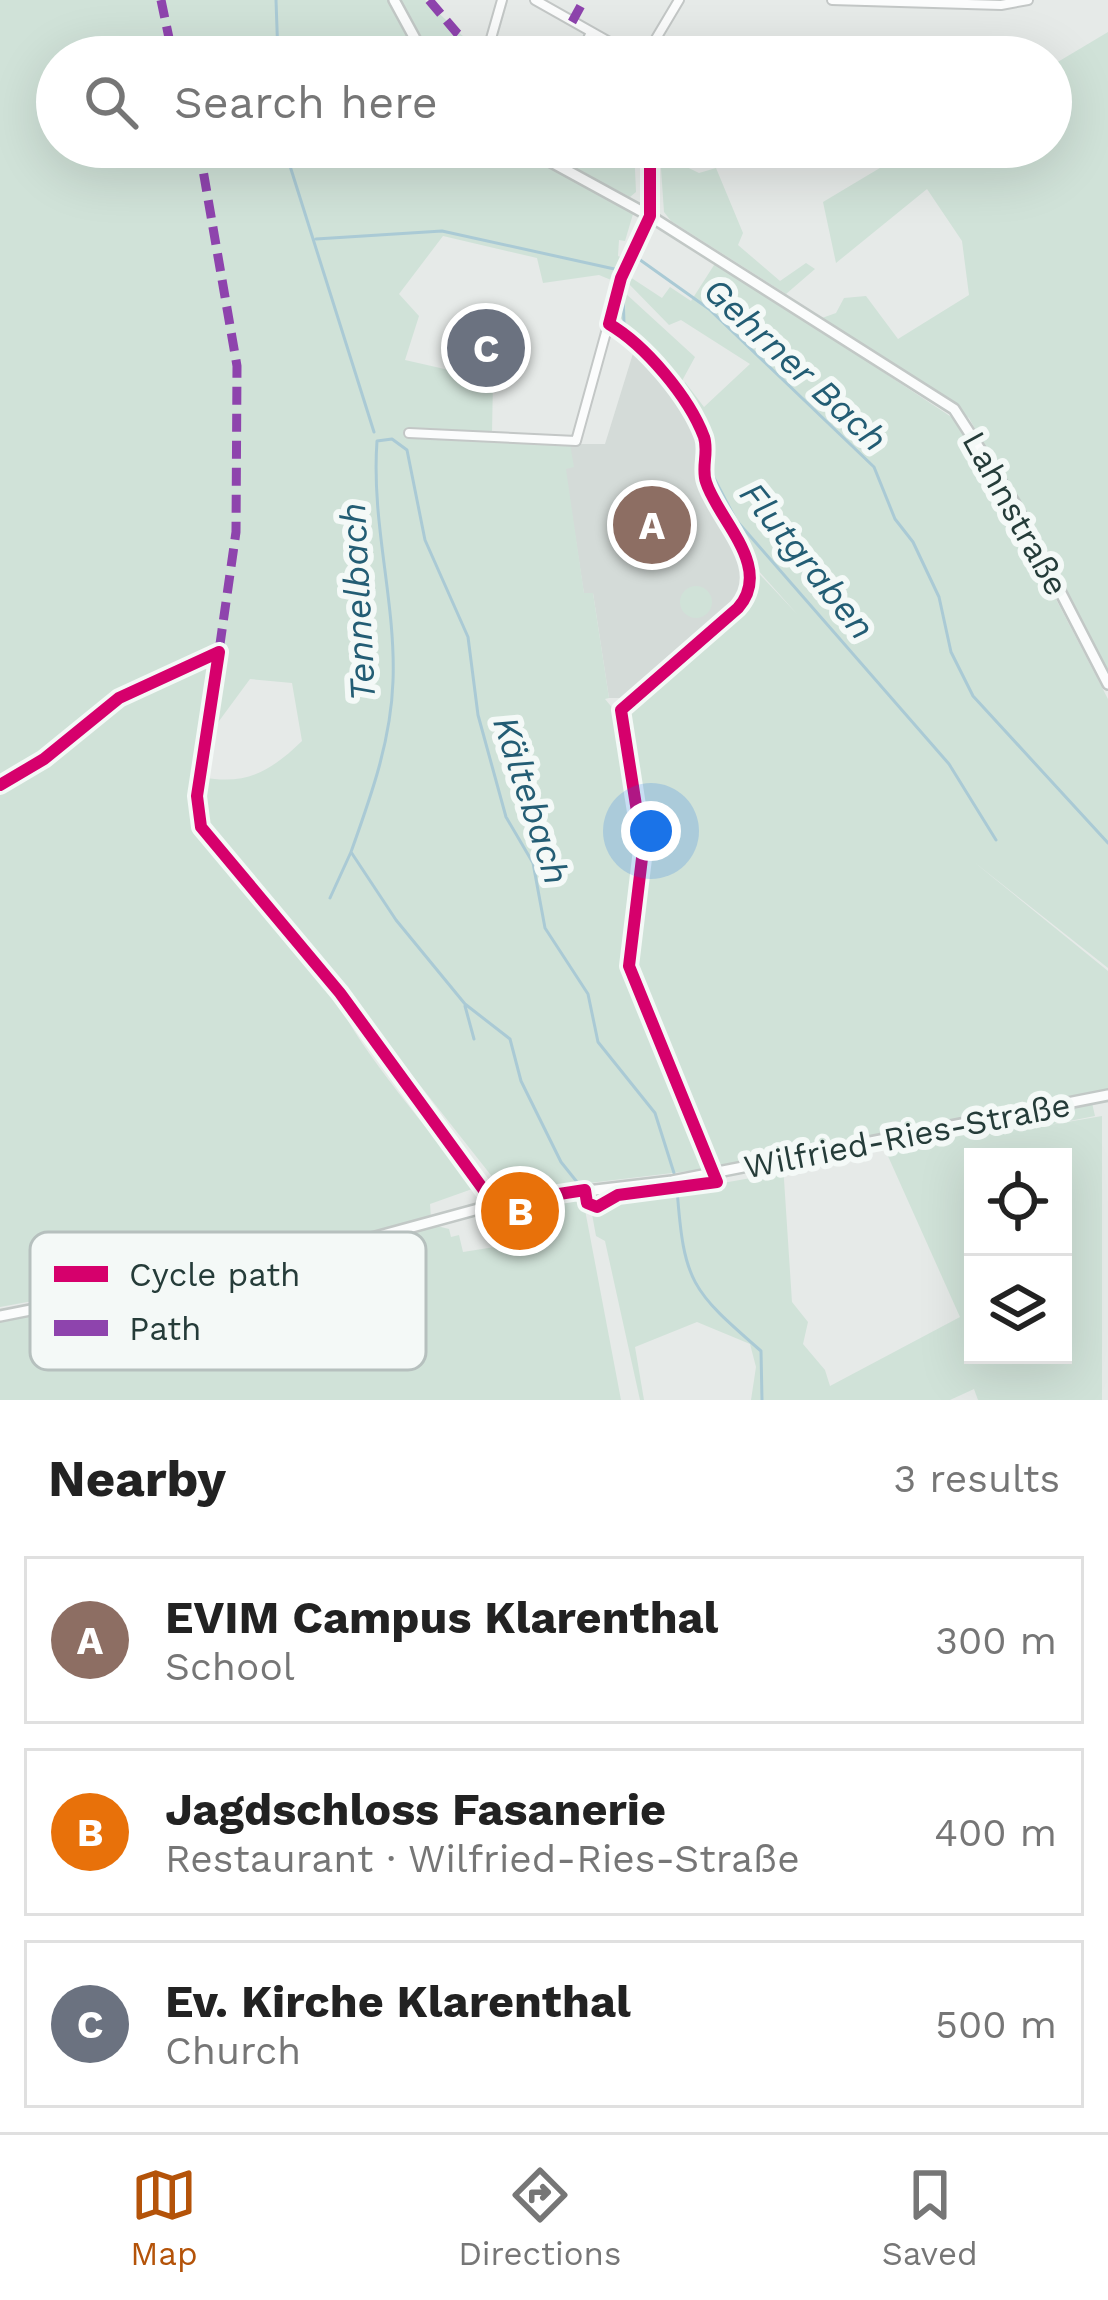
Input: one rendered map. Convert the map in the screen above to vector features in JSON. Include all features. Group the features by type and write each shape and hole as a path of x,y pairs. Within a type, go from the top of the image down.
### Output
{"street":[{"path":"394,0 414,36"},
{"path":"492,36 502,0"},
{"path":"535,0 598,36"},
{"path":"658,36 679,0"},
{"path":"832,0 1001,5 1028,0"},
{"path":"589,36 591,32"},
{"name":"Lahnstraße","path":"562,168 650,216 960,415 1014,502 1108,684"},
{"path":"410,433 576,441 621,278 650,216 650,168"},
{"name":"Wilfried-Ries-Straße","path":"396,1232 512,1201 690,1178 1108,1095"},
{"name":"Wilfried-Ries-Straße","path":"0,1316 30,1310"}],"shaded area":[{"path":"635,347 687,410 703,439 703,482 737,535 745,589 744,598 623,698 609,698 593,593 584,594 565,469 570,444 605,444"}],"green space":[{"path":"0,0 388,0 409,36 36,36 36,168 551,168 633,214 625,241 619,240 618,256 627,260 616,282 599,275 543,283 537,258 443,236 399,294 419,316 405,360 493,380 492,433 412,431 570,444 574,467 566,469 584,593 593,593 609,698 605,699 620,717 627,701 743,603 750,564 797,614 749,560 711,482 702,426 680,395 685,382 704,407 750,364 681,320 669,325 628,283 630,277 662,298 670,287 691,301 716,262 956,420 995,482 1108,699 1108,968 974,862 1108,971 1108,1090 715,1168 632,971 645,850 622,722 639,870 631,931 620,968 626,967 706,1169 505,1193 348,994 336,989 340,1006 372,1058 475,1188 430,1204 431,1219 386,1232 30,1232 30,1302 0,1307","holes":["250,679 292,683 302,741 257,774 232,779 202,777 208,736"]},
{"path":"399,0 425,0 463,36 420,36"},
{"path":"1108,32 1108,674 969,418 822,318 836,313 844,298 866,296 898,339 969,295 962,241 927,189 836,263 823,202 880,168 1072,168 1072,53"},
{"path":"574,168 635,168 636,192 630,197"},
{"path":"661,168 689,168 699,173 716,168 743,233 738,245 780,281 806,263 815,269 786,294 664,212"},
{"path":"624,292 695,357 677,390 624,330 625,322 616,314"},
{"path":"696,586 707,591 712,602 707,613 696,618 685,613 680,602 685,591"},
{"path":"1092,1103 1095,1116 1044,1126 1102,1116 1102,1400 978,1400 974,1389 950,1400 751,1400 756,1367 750,1344 697,1322 635,1347 644,1400 640,1400 605,1241 596,1236 592,1214 627,1200 751,1178 750,1170 783,1164 792,1302 808,1322 803,1344 825,1370 830,1386 960,1317 883,1145"},
{"path":"582,1194 621,1400 0,1400 0,1319 30,1313 30,1370 426,1370 426,1232 416,1232 437,1226 449,1229 451,1237 459,1235 463,1252 501,1246 496,1209"}],"waterway":[{"path":"276,0 277,36"},
{"name":"Kältebach","path":"291,168 374,432"},
{"name":"Gehrner Bach","path":"316,239 442,231 619,270"},
{"name":"Gehrner Bach","path":"626,284 636,257 709,309 874,467 895,519 913,542 939,597 951,652 973,696 1108,843"},
{"name":"Flutgraben","path":"623,293 624,323 686,396 708,431 713,476 736,520 949,764 996,840"},
{"name":"Tennelbach","path":"577,1182 561,1162 521,1081 510,1039 465,1004 396,920 351,852 384,747 393,681 377,502 377,441 392,439 407,450 425,540 468,637 478,715 506,817 533,863 545,928 588,994 598,1042 655,1113 674,1173"},
{"path":"330,898 351,852"},
{"path":"465,1006 474,1039"},
{"name":"Kältebach","path":"677,1189 688,1265 706,1298 761,1351 762,1400"}],"marked path":[{"path":"161,0 169,36"},
{"path":"429,0 461,36"},
{"path":"572,22 584,0"},
{"path":"203,168 237,366 236,532 218,658"}],"cycle path":[{"path":"219,652 197,796 201,827 340,993 494,1204 585,1190 587,1203 597,1207 618,1195 717,1182 629,966 643,850 621,710 738,608 750,576 740,544 706,482 705,443 697,422 651,358 609,324 621,278 650,216 650,168"},
{"path":"0,785 44,759 119,698 219,652"}],"place":[{"name":"Ev. Kirche Klarenthal","path":"486,348"},
{"name":"EVIM Campus Klarenthal","path":"652,525"},
{"name":"Jagdschloss Fasanerie","path":"520,1211"}]}
